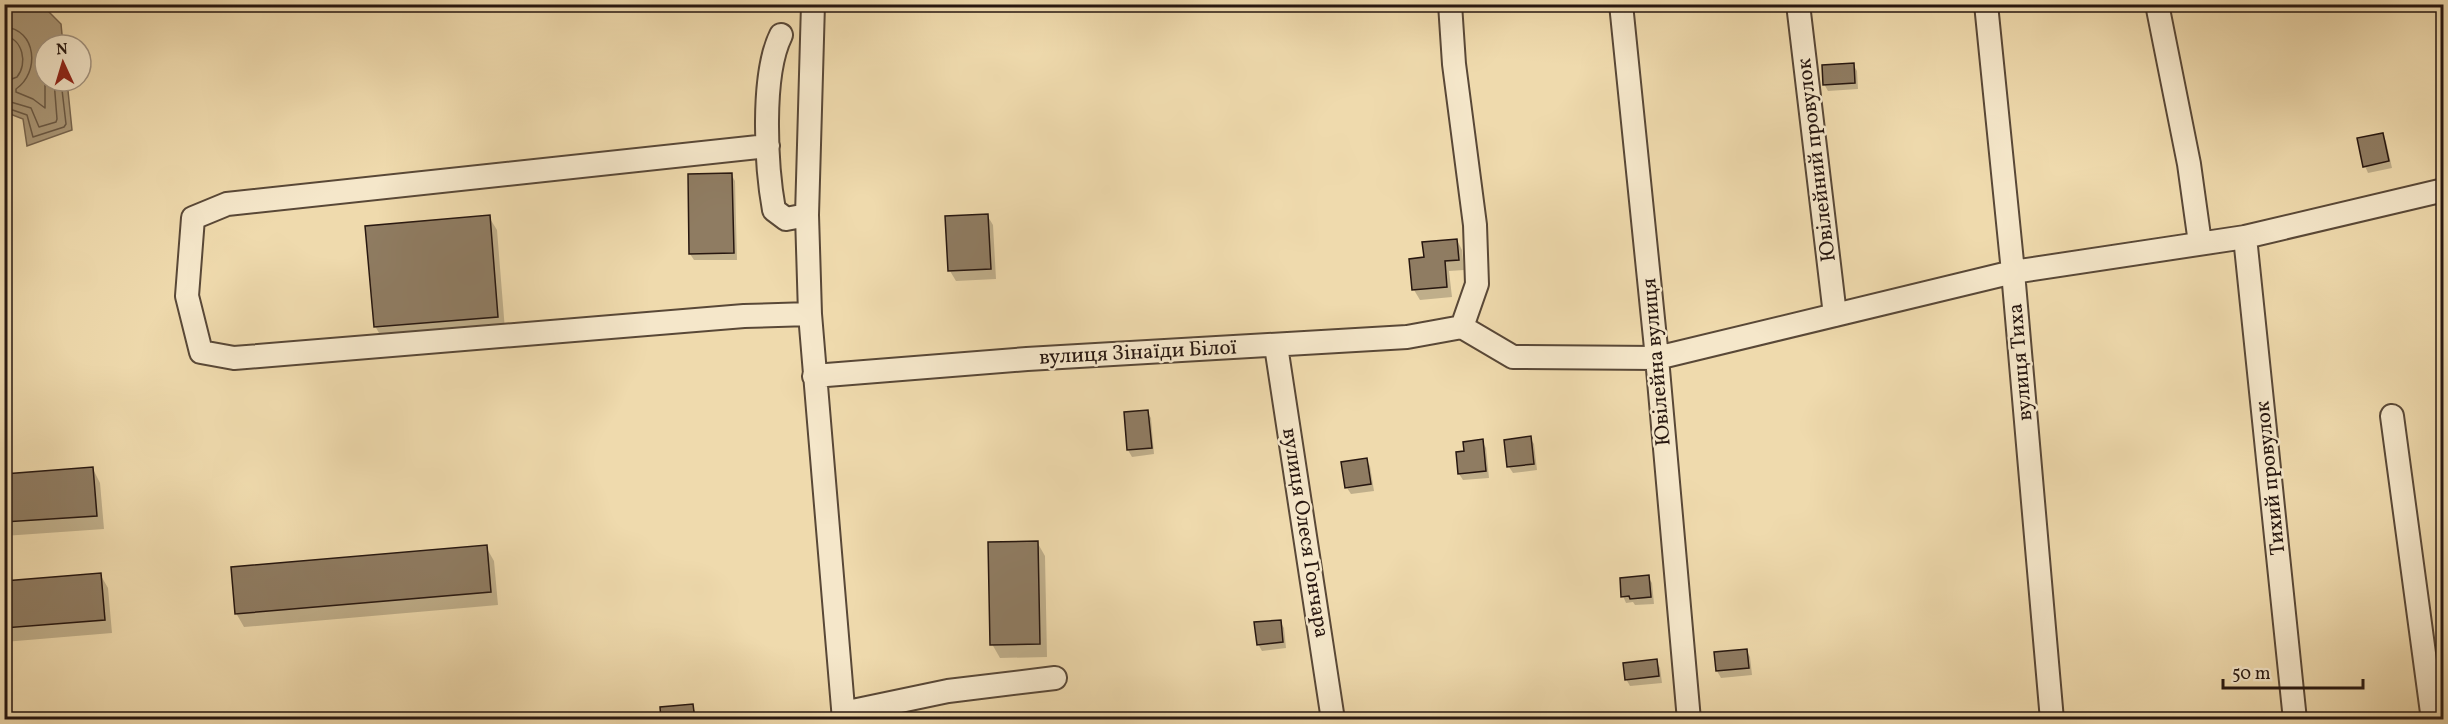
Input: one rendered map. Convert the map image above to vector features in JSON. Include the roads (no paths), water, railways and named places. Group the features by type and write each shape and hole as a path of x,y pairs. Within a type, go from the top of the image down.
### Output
{"street":[{"path":"813,4 807,215 810,314 844,716 948,691 1055,678"},
{"path":"1450,4 1454,64 1475,225 1477,284 1462,327 1513,357 1657,358 2013,272 2245,237 2444,190"},
{"name":"Ювілейна вулиця","path":"1621,4 1657,358 1689,720"},
{"name":"Ювілейний провулок","path":"1798,4 1835,315"},
{"name":"вулиця Тиха","path":"1986,4 1995,74 2052,720"},
{"path":"2157,4 2189,164 2200,243"},
{"path":"781,35 776,45 769,78 768,177 774,210 786,219 807,215"},
{"path":"768,146 227,204 193,218 187,296 201,352 234,358 744,316 810,314"},
{"name":"Тихий провулок","path":"2245,237 2295,720"},
{"name":"вулиця Зінаїди Білої","path":"814,376 1027,359 1407,337 1462,327"},
{"name":"вулиця Олеся Гончара","path":"1276,346 1334,720"},
{"path":"2392,416 2433,720"}],"water":[{"path":"4,5 42,5 61,24 62,33 33,33 33,93 68,93 72,130 27,146 23,119 5,112 5,69 9,66"}]}
